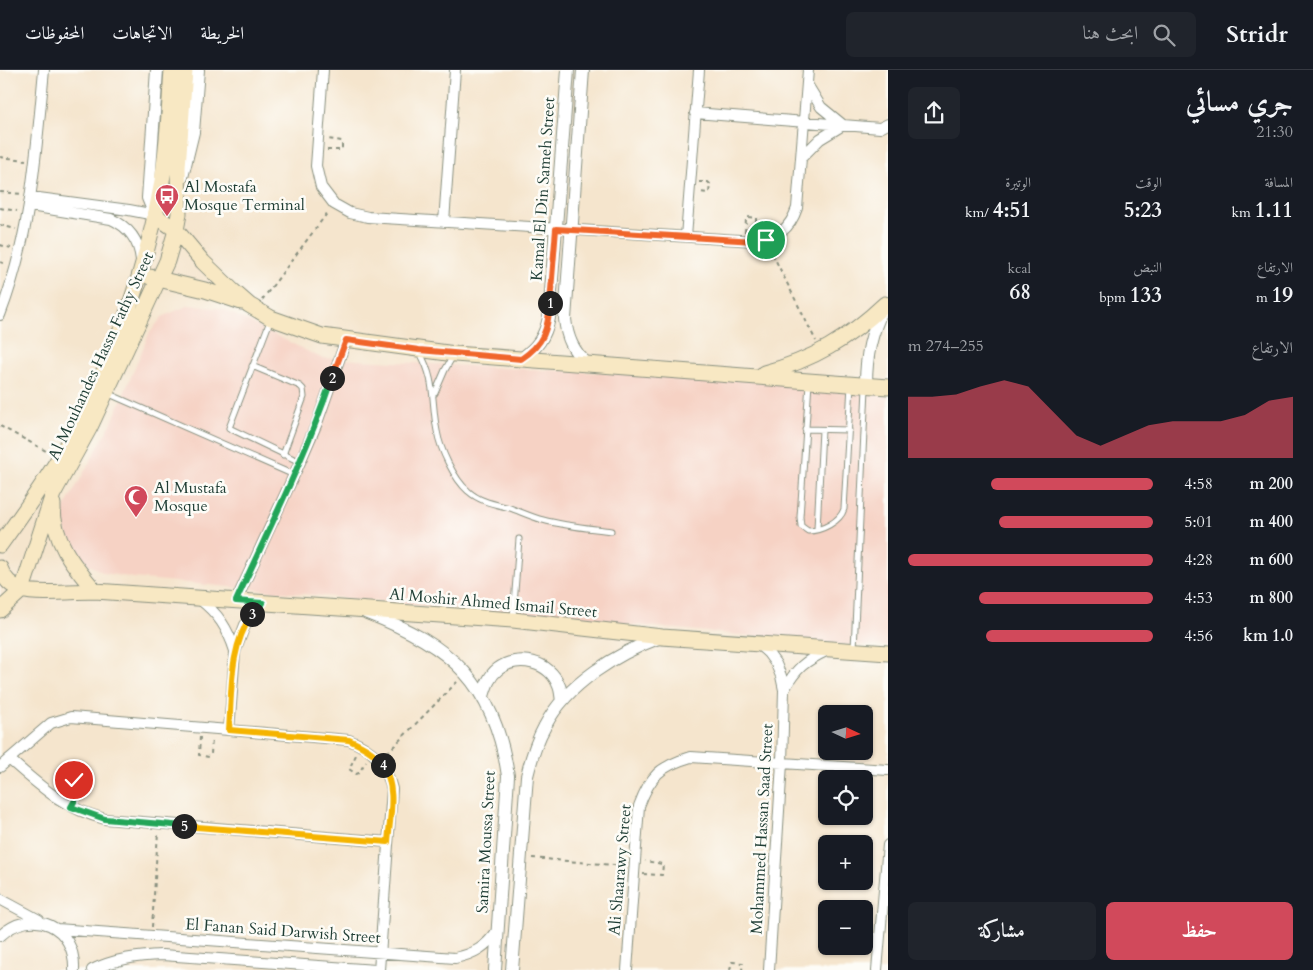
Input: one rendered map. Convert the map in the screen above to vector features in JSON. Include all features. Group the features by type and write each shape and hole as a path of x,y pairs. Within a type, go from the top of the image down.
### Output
{"main road":[{"name":"Al Mouhandes Hassn Fathy Street","path":"0,545 59,458 94,394 130,305 142,267 161,186 166,157 172,70"},
{"name":"Al Mouhandes Hassn Fathy Street","path":"2,605 22,590 53,494 77,452 106,393 167,261 179,214 178,167 185,70"},
{"path":"161,186 161,193 165,197 170,198 178,192"},
{"path":"155,215 176,230 217,277 252,306 271,318 322,336 455,354 888,387"},
{"path":"142,267 144,273 148,276 205,290 252,306"},
{"path":"756,376 801,362 822,352 866,322 886,302"},
{"path":"130,305 138,306 143,314"},
{"path":"53,494 53,509 59,540 74,567 94,591"},
{"path":"0,568 7,580 22,590"},
{"name":"Al Moshir Ahmed Ismail Street","path":"22,590 45,592 94,591 513,620 662,637 888,653"}],"street":[{"path":"0,315 17,266 25,231 36,161 44,70"},
{"path":"155,215 148,198 157,70"},
{"path":"178,192 193,132 198,70"},
{"path":"323,70 316,166 321,187 334,204 350,213 368,217 755,241 777,236 786,229 793,219 797,208 808,70"},
{"path":"444,222 455,70"},
{"name":"Kamal El Din Sameh Street","path":"521,359 532,352 540,342 546,331 549,318 568,70"},
{"name":"Kamal El Din Sameh Street","path":"583,70 565,319 566,332 570,344 587,364"},
{"path":"686,237 698,70"},
{"path":"807,83 821,107 843,125"},
{"path":"695,113 885,128"},
{"path":"801,158 820,139 843,125"},
{"path":"30,203 129,210 155,215"},
{"path":"30,203 118,222 134,238 140,253 142,267"},
{"path":"858,385 870,341 886,302"},
{"path":"236,601 295,475 317,423 346,340"},
{"path":"198,598 218,615 228,632 235,652"},
{"path":"229,730 235,652 245,625 263,603"},
{"name":"Samira Moussa Street","path":"357,609 393,623 445,653 466,673 483,696 496,721 504,748 508,776 495,970"},
{"path":"512,970 527,776 534,749 546,724 562,701 586,678 614,659 662,637"},
{"name":"Mohammed Hassan Saad Street","path":"759,645 776,664 782,676 784,690 782,763 769,970"},
{"path":"784,690 792,675 801,666 810,659 831,649"},
{"path":"483,696 487,682 497,670 510,662 525,660 540,664 552,673 559,686 562,701"},
{"path":"0,767 51,723 71,717 349,740 361,745 380,760 388,774 392,789 378,970"},
{"name":"Ali Shaarawy Street","path":"627,970 639,806 645,788 657,773 672,762 691,757 888,770"},
{"path":"9,759 60,801 105,819 388,842"},
{"path":"877,970 888,844"},
{"path":"0,899 57,929 72,948 74,970"},
{"path":"0,936 8,928 20,923 32,921 44,923"},
{"name":"El Fanan Said Darwish Street","path":"57,929 455,958 468,956 484,946 497,931"},
{"name":"El Fanan Said Darwish Street","path":"92,970 123,959 142,955 378,970"}],"lane":[{"path":"271,318 228,428 300,462"},
{"path":"419,350 429,372 442,450 458,479 471,494 487,502 544,520 611,531"},
{"path":"434,396 441,378 455,354"},
{"path":"252,366 300,386 303,389 304,397 283,455"},
{"path":"809,380 801,526 808,531 818,529 840,519 844,510 849,430 858,385"},
{"path":"854,650 858,385"},
{"path":"106,393 295,475"},
{"path":"805,429 849,430"},
{"path":"818,529 822,430"},
{"path":"513,620 519,539"}],"path":[{"path":"340,140 342,142 341,150 317,144 340,140"},
{"path":"0,157 36,161"},
{"path":"690,181 708,182 710,184 710,192 690,192"},
{"path":"0,192 30,203"},
{"path":"0,208 30,203"},
{"path":"252,306 334,204"},
{"path":"755,241 757,220 748,217 746,219 755,241 822,352"},
{"path":"0,225 25,231"},
{"path":"0,426 59,458"},
{"path":"380,760 466,673"},
{"path":"200,727 198,754 200,756 210,756 213,729"},
{"path":"361,745 349,770 356,774 359,773 372,752"},
{"path":"60,801 73,780 76,780 83,786 71,807"},
{"path":"152,936 159,824"},
{"path":"521,858 635,866 664,864 661,876 635,866"},
{"path":"730,970 732,962 743,963 742,970"}],"shaded area":[{"path":"189,305 223,309 321,358 787,383 888,392 888,646 847,645 134,578 104,573 90,565 79,555 70,542 64,527 62,512 112,422 149,334 162,317"}],"place":[{"name":"Al Mostafa Mosque Terminal","path":"167,217"},
{"name":"Al Mustafa Mosque","path":"136,518"}],"route":[{"path":"74,780 83,786 71,807 91,815 119,822 388,842 392,789 388,774 380,760 372,752 349,740 229,730 235,652 245,625 263,603 236,601 317,423 346,340 455,354 521,359 532,352 546,331 549,318 556,229 755,241 766,240"}]}
